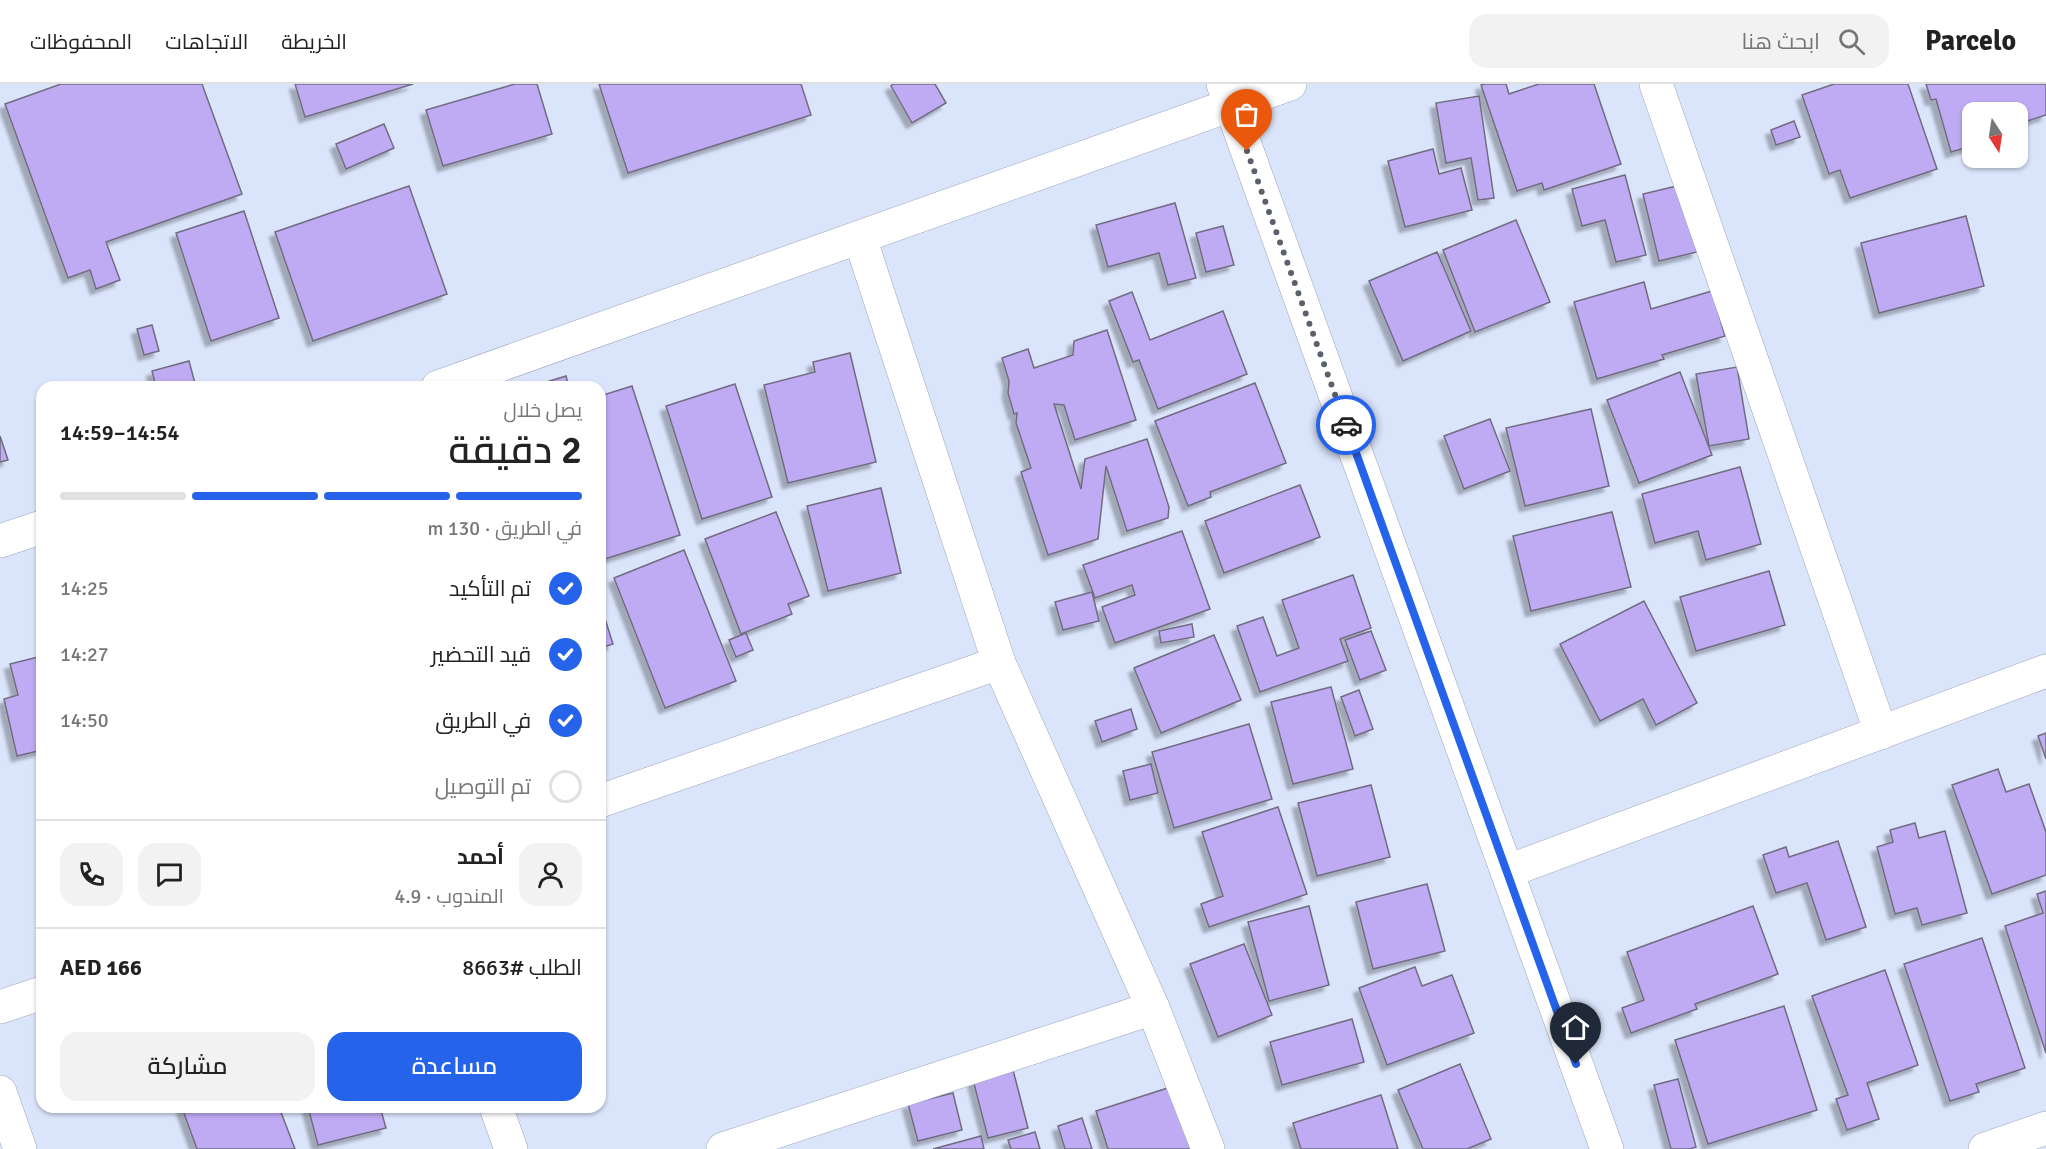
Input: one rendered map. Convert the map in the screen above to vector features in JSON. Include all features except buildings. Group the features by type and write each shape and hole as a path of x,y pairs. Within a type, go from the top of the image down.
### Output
{"street":[{"path":"455,381 860,238 1227,95 1290,84"},
{"path":"1656,84 1881,733"},
{"path":"1227,95 1607,1149"},
{"path":"860,238 999,663 1153,1008 1208,1149"},
{"path":"0,541 36,529"},
{"path":"606,799 999,663"},
{"path":"1508,871 2046,671"},
{"path":"0,1007 36,995"},
{"path":"723,1149 1153,1008"},
{"path":"0,1092 20,1149"},
{"path":"498,1113 511,1149"},
{"path":"1986,1149 2046,1128"}],"way so far":[{"path":"1247,151 1346,425"}],"route":[{"path":"1346,425 1576,1064"}]}
